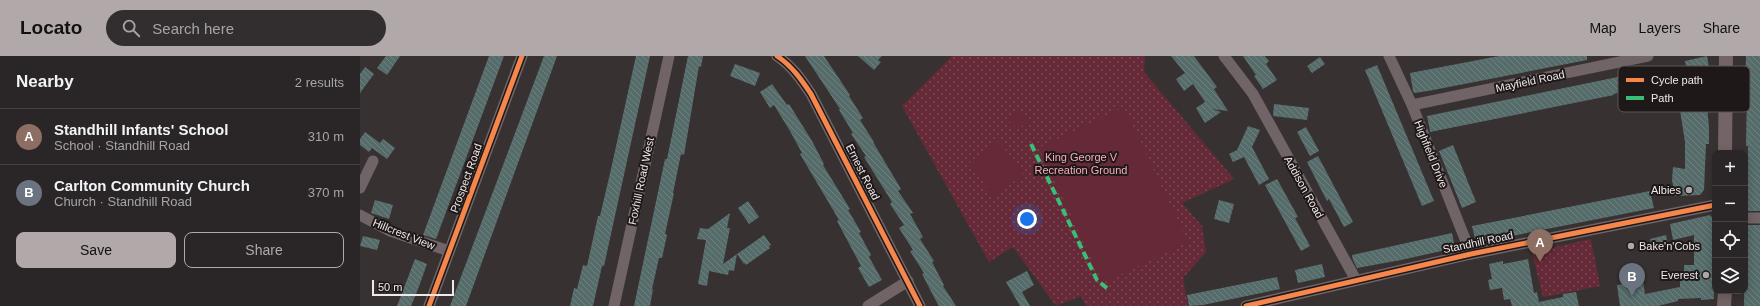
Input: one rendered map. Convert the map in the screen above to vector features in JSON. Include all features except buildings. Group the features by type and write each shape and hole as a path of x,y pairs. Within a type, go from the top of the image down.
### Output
{"main road":[{"path":"1726,56 1726,66"},
{"path":"1725,112 1725,150"},
{"path":"1724,294 1724,306"}],"street":[{"name":"Prospect Road","path":"429,306 522,56"},
{"name":"Foxhill Road West","path":"614,306 669,56"},
{"name":"Ernest Road","path":"777,56 786,62 811,94 908,280 920,306"},
{"name":"Addison Road","path":"1224,56 1253,94 1356,280"},
{"name":"Highfield Drive","path":"1389,56 1412,105 1471,254"},
{"name":"Mayfield Road","path":"1412,105 1648,56"},
{"path":"360,188 373,161"},
{"name":"Standhill Road","path":"1246,306 1471,254 1712,206"},
{"name":"Hillcrest View","path":"360,215 390,230 449,251"},
{"path":"1748,218 1760,218"},
{"path":"868,306 908,280"}],"green space":[{"name":"King George V Recreation Ground","path":"952,56 1145,56 1144,72 1234,179 1182,203 1202,226 1206,252 1183,278 1188,306 1086,306 1081,296 1056,306 1013,247 989,262 902,106"},
{"path":"1124,107 1188,242 1103,283 1039,148"},
{"path":"1017,111 1029,120 1017,130 1008,120"},
{"path":"999,141 1023,175 993,196 969,163"},
{"path":"1591,239 1600,286 1543,297 1532,252"}],"marked path":[{"path":"1031,144 1097,280 1108,289"}],"cycle path":[{"path":"429,306 522,56"},
{"path":"777,56 792,68 811,94 920,306"},
{"path":"1246,306 1471,254 1712,206"}],"place":[{"name":"Albies","path":"1689,190"},
{"name":"Bake'n'Cobs","path":"1631,246"},
{"name":"Standhill Infants' School","path":"1540,262"},
{"name":"Everest","path":"1706,275"},
{"name":"Carlton Community Church","path":"1632,296"}]}
